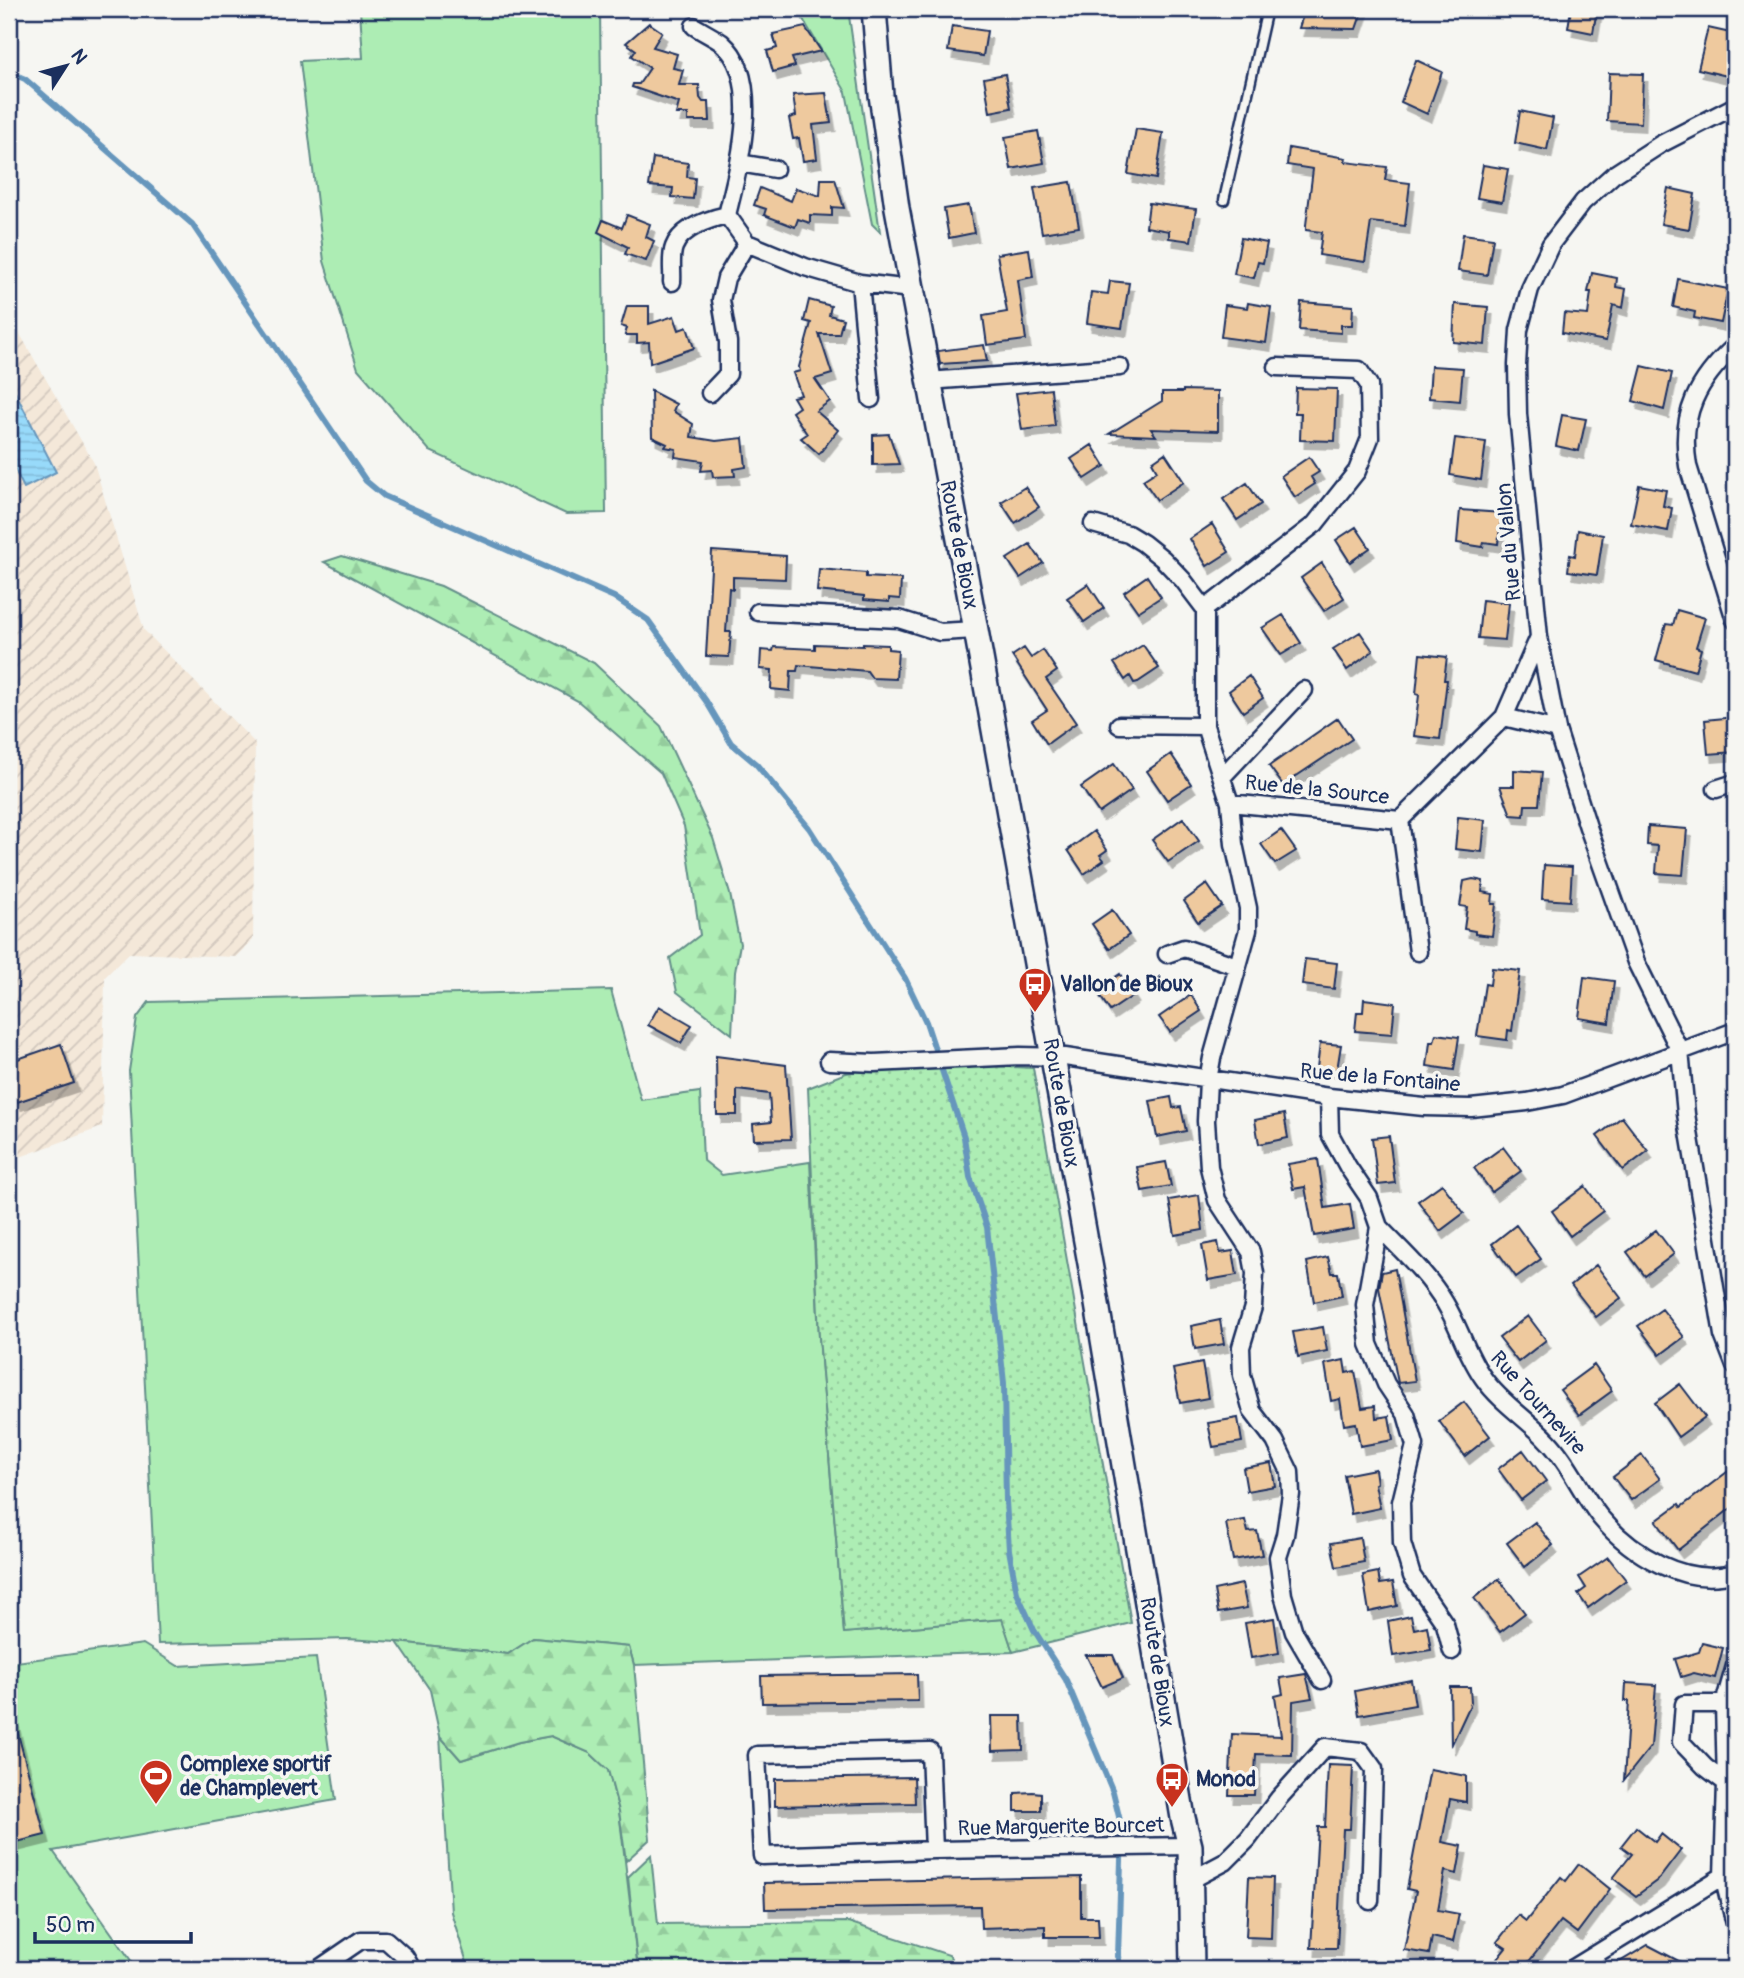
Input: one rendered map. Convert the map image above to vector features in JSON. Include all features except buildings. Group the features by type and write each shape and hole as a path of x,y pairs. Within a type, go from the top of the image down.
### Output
{"main road":[{"name":"Route de Bioux","path":"874,9 879,20 881,95 897,208 1093,1280 1183,1818 1190,1846 1192,1969"}],"street":[{"path":"694,26 723,44 740,69 745,92 739,163 727,215 747,243 805,267 860,283 911,289"},
{"name":"Rue du Vallon","path":"1680,1051 1636,962 1557,730 1539,637 1518,414 1519,330 1530,289 1551,244 1583,202 1613,175 1661,144 1735,106"},
{"path":"739,163 775,169"},
{"path":"672,282 674,247 689,229 707,219 727,215"},
{"path":"709,393 728,374 728,342 721,300 726,278 747,243"},
{"path":"860,283 871,399"},
{"path":"1735,346 1715,364 1701,383 1687,416 1685,445 1688,466 1735,620"},
{"path":"1205,609 1315,524 1357,471 1370,438 1369,385 1359,370 1277,367"},
{"path":"928,382 1120,368"},
{"path":"1094,524 1128,534 1143,543 1183,580 1205,609 1205,726 1230,803 1234,844 1248,908 1248,929 1208,1080 1206,1121 1209,1167 1217,1200 1251,1252 1255,1273 1253,1307 1241,1347 1242,1375 1252,1411 1275,1441 1290,1472 1292,1491 1285,1535 1278,1557 1283,1595 1294,1632 1322,1680"},
{"path":"758,612 899,619 940,632 976,630"},
{"name":"Rue de la Source","path":"1400,820 1504,718 1539,637"},
{"path":"1222,777 1304,690"},
{"path":"1504,718 1557,730"},
{"path":"1119,725 1205,726"},
{"path":"1716,789 1735,783"},
{"name":"Rue de la Source","path":"1230,803 1400,820"},
{"name":"Rue de la Source","path":"1400,820 1419,952"},
{"path":"1167,954 1184,948 1237,966"},
{"name":"Rue de la Fontaine","path":"829,1061 874,1063 1052,1056 1329,1097 1471,1108 1527,1102 1563,1094 1735,1031"},
{"path":"1680,1051 1686,1114 1723,1335 1735,1366"},
{"path":"1329,1097 1330,1134 1369,1198 1379,1227 1365,1306 1369,1344 1386,1384 1406,1414 1415,1445 1401,1502 1402,1544 1412,1576 1445,1624 1452,1651"},
{"name":"Rue Tournevire","path":"1379,1227 1422,1271 1446,1304 1469,1355 1485,1381 1549,1442 1575,1476 1600,1516 1629,1545 1664,1567 1688,1575 1735,1573"},
{"path":"1735,1667 1724,1704 1726,1783 1723,1876 1735,1924"},
{"path":"1724,1704 1684,1704 1681,1742 1705,1767 1726,1783"},
{"path":"1191,1880 1225,1862 1248,1839 1279,1798 1325,1747 1361,1751 1374,1769 1370,1901"},
{"name":"Rue Marguerite Bourcet","path":"934,1850 930,1751 757,1755 762,1856 1190,1846"},
{"path":"1572,1969 1723,1876"},
{"path":"320,1968 360,1940 386,1940 405,1957 412,1969"}],"lane":[{"path":"1224,201 1267,9"}],"shaded area":[{"path":"9,315 94,463 144,630 255,743 253,940 236,957 129,953 105,977 102,1127 9,1161"}],"green space":[{"path":"360,9 600,9 606,513 566,514 430,451 358,369 324,261 300,61 363,58"},
{"path":"797,9 848,9 880,232 872,224 846,92"},
{"path":"342,556 441,586 594,663 661,726 713,838 730,894 740,944 735,972 732,1034 677,992 670,958 700,935 684,826 661,773 578,701 324,562"},
{"path":"611,990 641,1100 700,1092 703,1160 722,1175 810,1162 819,1337 844,1633 1003,1619 1013,1652 634,1665 629,1647 533,1638 508,1654 347,1639 158,1644 129,1071 137,1018 149,1002"},
{"path":"976,1065 1033,1068 1131,1623 1013,1652 1002,1619 844,1633 819,1337 808,1088 846,1073 884,1067"},
{"path":"533,1638 629,1647 634,1665 650,1839 626,1861 619,1811 608,1770 590,1753 551,1736 519,1742 461,1760 440,1736 430,1690 397,1642 508,1654"},
{"name":"Complexe sportif de Champlevert","path":"143,1644 178,1666 316,1658 336,1800 53,1851 137,1969 9,1969 9,1663"},
{"path":"440,1736 461,1760 519,1742 551,1736 590,1753 608,1770 619,1811 638,1969 469,1969 451,1912"},
{"path":"651,1855 658,1924 848,1922 949,1955 958,1969 638,1969 628,1877"}],"water":[{"path":"10,382 56,472 24,488 9,458"}],"waterway":[{"path":"9,72 25,79 192,224 366,481 384,496 614,597 648,620 706,701 731,743 756,764 809,828 905,978 926,1022 964,1137 970,1177 987,1227 1004,1383 1009,1550 1017,1593 1034,1630 1066,1680 1113,1792 1122,1829 1118,1956 1120,1969"}],"place":[{"name":"Vallon de Bioux","path":"1035,1014"},
{"name":"Complexe sportif de Champlevert","path":"156,1806"},
{"name":"Monod","path":"1172,1809"}]}
